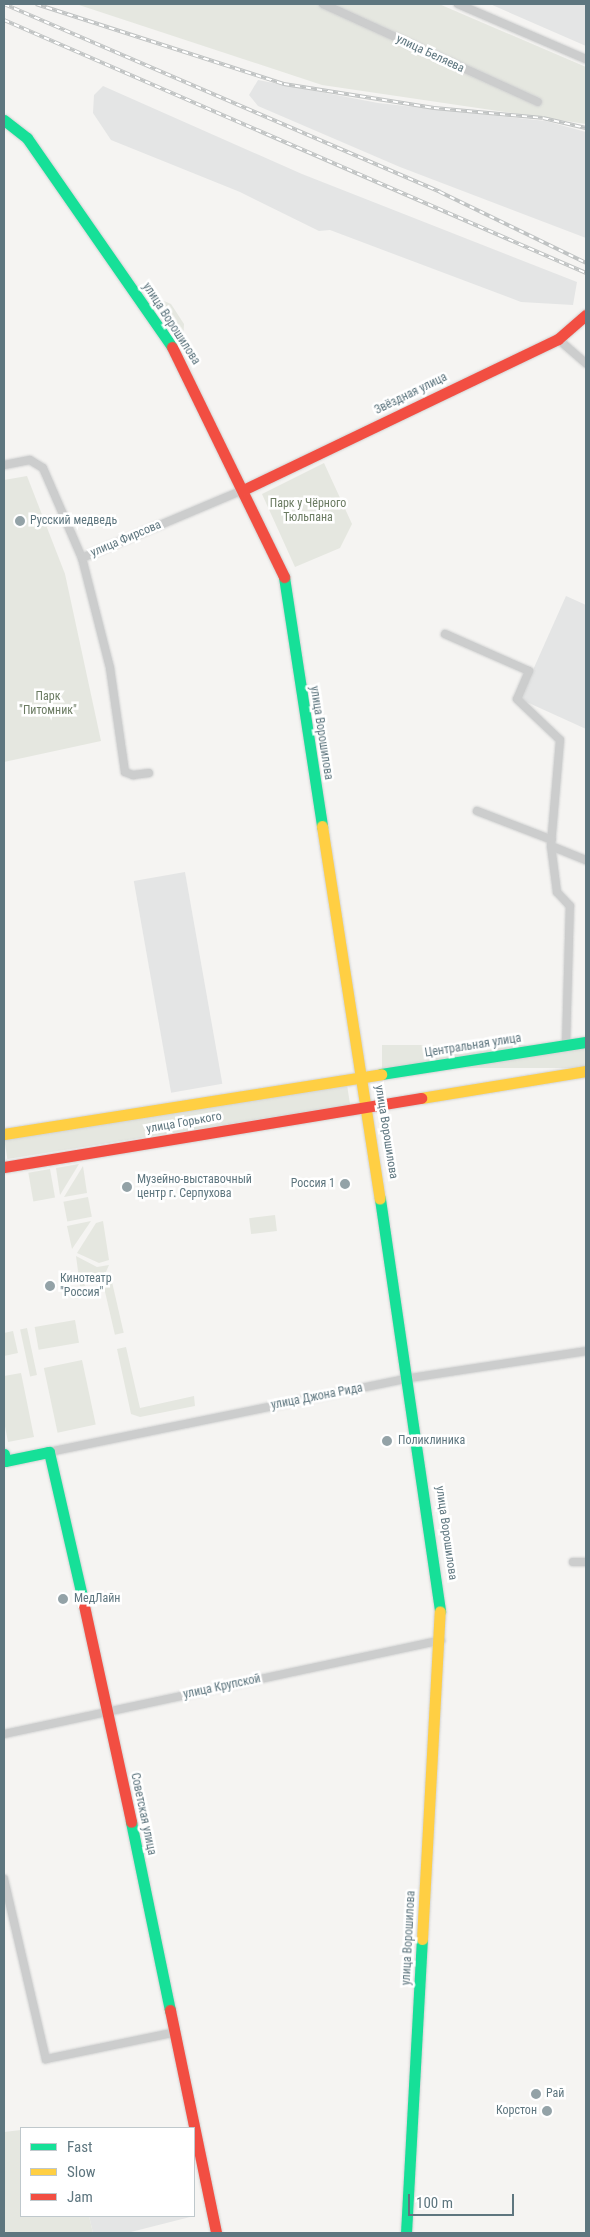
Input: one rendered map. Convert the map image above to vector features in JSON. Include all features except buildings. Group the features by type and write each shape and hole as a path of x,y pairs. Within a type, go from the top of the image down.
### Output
{"main road":[{"name":"улица Ворошилова","path":"4,120 27,138 181,360 284,576 364,1078 438,1566 441,1640 406,2233"},
{"name":"Звёздная улица","path":"243,490 558,339 586,315"},
{"name":"Центральная улица","path":"364,1078 586,1042"},
{"path":"368,1106 586,1071"},
{"name":"улица Горького","path":"4,1134 364,1078"},
{"name":"улица Горького","path":"4,1167 368,1106"},
{"path":"4,1459 48,1452"},
{"name":"Советская улица","path":"48,1452 108,1712 195,2127"},
{"name":"Советская улица","path":"195,2127 216,2233"}],"street":[{"name":"улица Беляева","path":"322,4 538,102"},
{"path":"458,4 586,59"},
{"path":"558,339 586,363"},
{"name":"улица Фирсова","path":"4,465 38,462 82,558 243,490"},
{"path":"82,558 110,668 125,772 133,776 149,773"},
{"path":"446,634 529,671 517,699 560,740 552,843 557,892 570,906 566,1045"},
{"path":"477,811 552,843 586,860"},
{"name":"улица Джона Рида","path":"48,1452 410,1378 586,1351"},
{"path":"573,1562 586,1562"},
{"name":"улица Крупской","path":"4,1734 441,1640"},
{"path":"4,1879 46,2059 176,2032"}],"shaded area":[{"path":"490,4 586,4 586,46"},
{"path":"258,80 378,103 546,121 586,132 586,238 400,167 258,106 249,95"},
{"path":"103,86 302,174 577,282 573,305 521,302 330,230 319,231 240,192 111,140 93,113 94,95"},
{"path":"566,596 586,605 586,729 520,699"},
{"path":"185,872 222,1084 171,1093 134,881"},
{"path":"89,2217 190,2217 127,2233 93,2233"}],"green space":[{"path":"76,4 439,4 586,67 586,124 322,85"},
{"path":"150,295 171,304 184,324 183,342"},
{"name":"Парк у Чёрного Тюльпана","path":"324,463 352,524 340,548 295,567 262,494"},
{"name":"Парк \"Питомник\"","path":"27,476 65,574 101,741 4,762 4,480"},
{"path":"382,1045 586,1045 586,1068 382,1068"},
{"path":"347,1085 350,1105 7,1159 4,1139"},
{"path":"79,1164 60,1195 56,1168"},
{"path":"83,1166 87,1193 64,1197"},
{"path":"50,1169 55,1198 33,1201 28,1173"},
{"path":"88,1197 92,1217 67,1221 63,1202"},
{"path":"275,1215 277,1231 251,1234 249,1218"},
{"path":"91,1221 72,1249 67,1226"},
{"path":"103,1221 109,1260 99,1263 77,1253 96,1223"},
{"path":"76,1256 97,1267 109,1265 102,1281 98,1282 94,1273 86,1274 85,1286 80,1286"},
{"path":"112,1282 124,1333 115,1335 103,1284"},
{"path":"75,1320 79,1343 39,1350 35,1327"},
{"path":"27,1328 37,1375 30,1376 20,1329"},
{"path":"13,1331 18,1353 4,1356 4,1333"},
{"path":"126,1347 140,1408 194,1396 195,1406 140,1417 131,1414 117,1349"},
{"path":"82,1360 96,1425 58,1433 44,1368"},
{"path":"21,1373 34,1437 8,1442 4,1421 4,1376"},
{"path":"20,2130 20,2217 89,2217 93,2233 4,2233 4,2132"}],"railway":[{"path":"4,4 440,192 586,263"},
{"path":"36,4 284,84 434,108 543,118 586,128"},
{"path":"4,20 586,273"}],"traffic: fast":[{"path":"4,120 27,138 172,347"},
{"path":"284,577 322,826"},
{"path":"381,1074 586,1042"},
{"path":"380,1199 440,1611"},
{"path":"4,1454 5,1461 49,1452 83,1601"},
{"path":"131,1822 170,2010"},
{"path":"406,2233 422,1939"}],"traffic: slow":[{"path":"322,826 380,1199"},
{"path":"421,1098 586,1071"},
{"path":"4,1134 381,1074"},
{"path":"422,1939 440,1611"}],"traffic: jam":[{"path":"243,490 558,339 586,315"},
{"path":"172,347 284,577"},
{"path":"4,1167 421,1098"},
{"path":"83,1601 131,1822"},
{"path":"170,2010 194,2127"},
{"path":"195,2131 216,2233"}],"place":[{"name":"Русский медведь","path":"20,521"},
{"name":"Россия 1","path":"345,1184"},
{"name":"Музейно-выставочный центр г. Серпухова","path":"127,1187"},
{"name":"Кинотеатр \"Россия\"","path":"50,1286"},
{"name":"Поликлиника","path":"387,1441"},
{"name":"МедЛайн","path":"63,1599"},
{"name":"Рай","path":"536,2094"},
{"name":"Корстон","path":"547,2111"}]}
